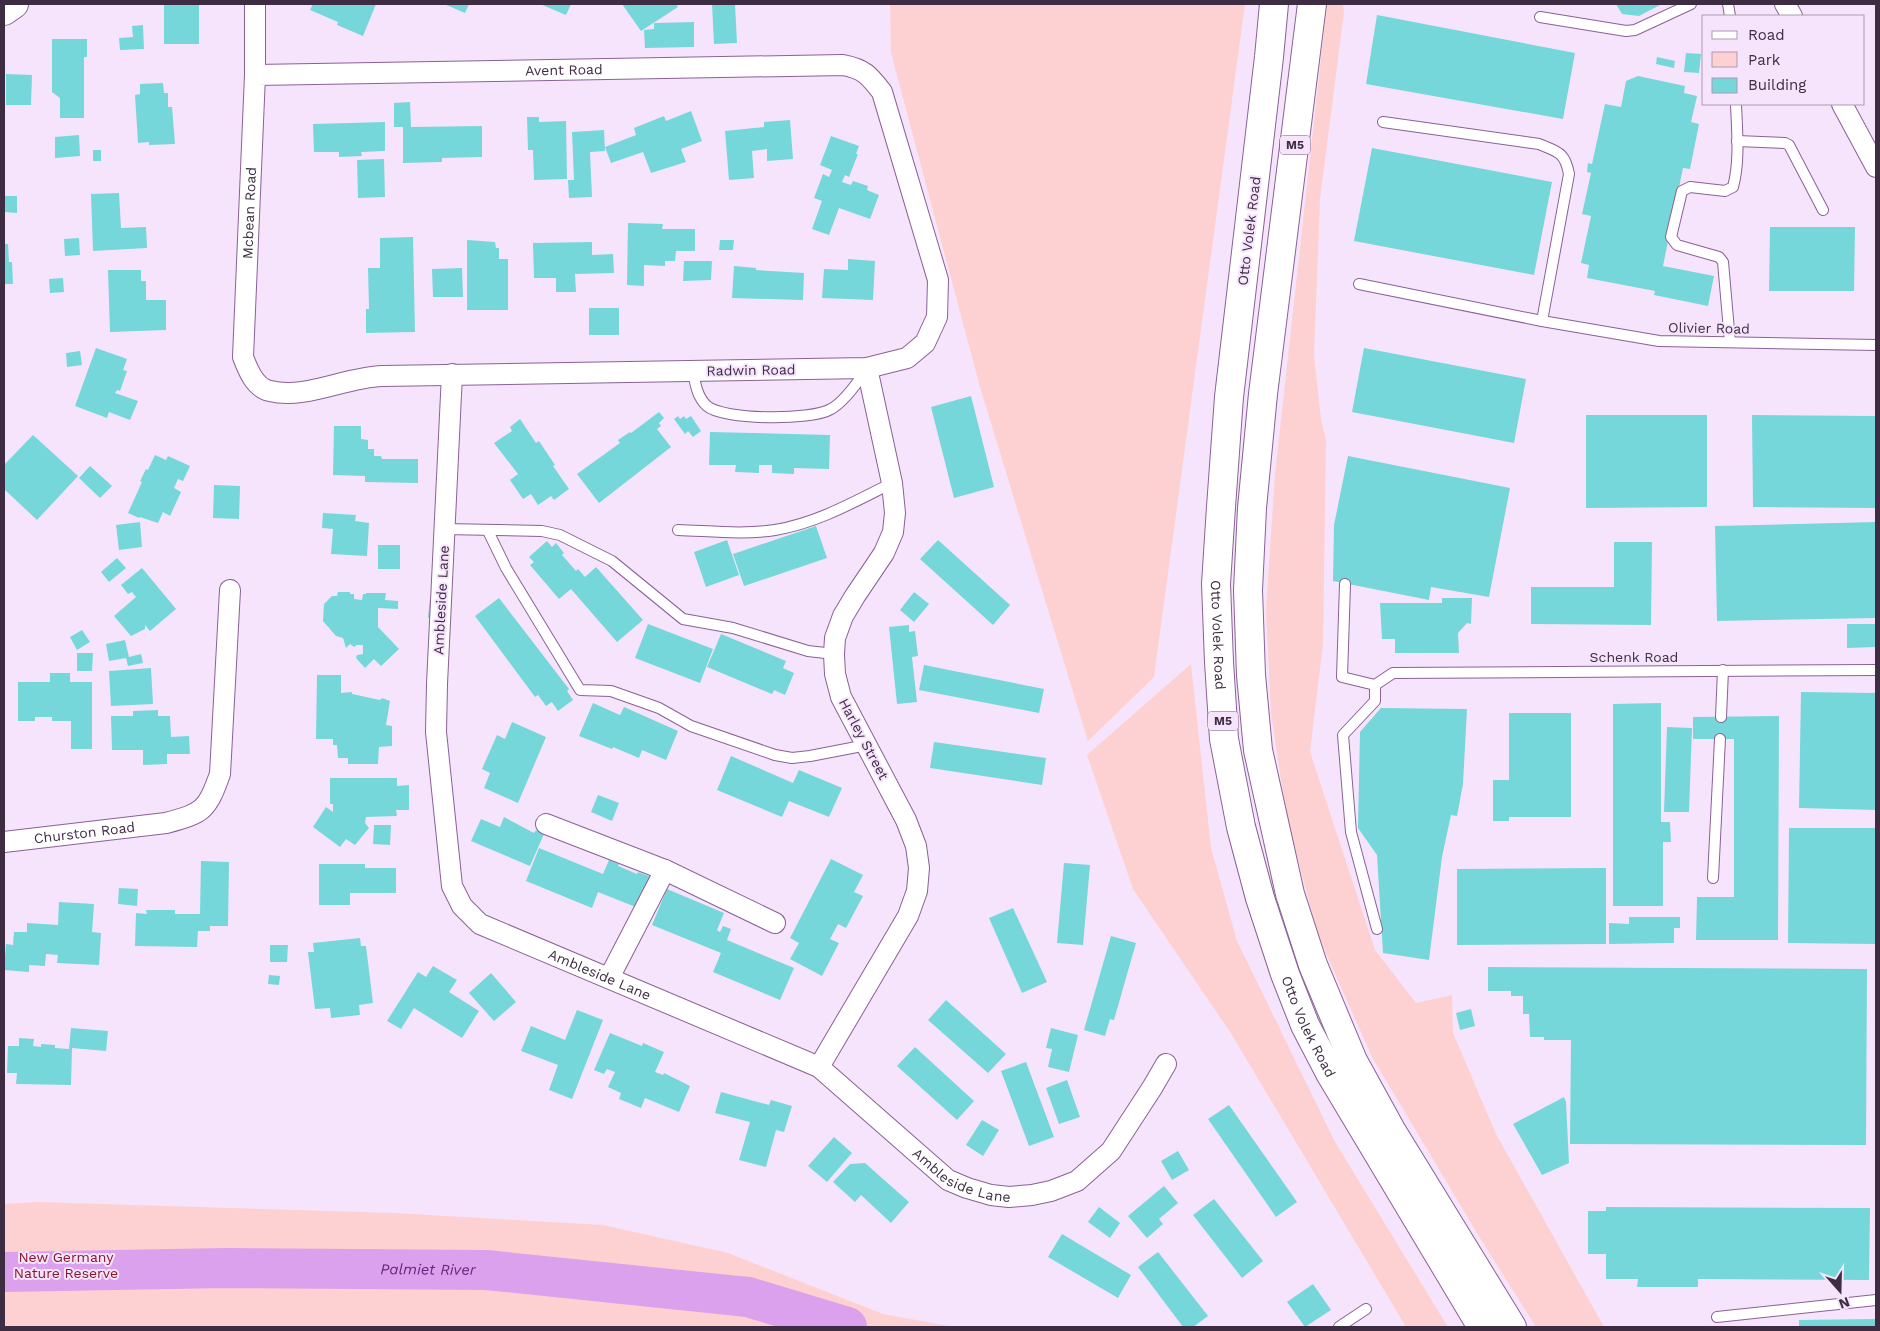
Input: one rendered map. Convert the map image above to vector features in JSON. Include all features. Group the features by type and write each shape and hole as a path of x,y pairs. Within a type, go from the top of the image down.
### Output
{"main road":[{"path":"4,11 14,4"},
{"name":"Otto Volek Road","path":"1274,4 1229,397 1221,498 1216,584 1218,662 1224,739 1241,827 1260,898 1285,974 1305,1025 1330,1073 1482,1327"},
{"name":"Otto Volek Road","path":"1312,4 1263,394 1252,508 1248,590 1251,675 1258,750 1290,894 1313,965 1353,1061 1391,1130 1512,1327"}],"street":[{"name":"Mcbean Road","path":"255,4 255,75 243,357 248,371 254,380 268,391 289,394"},
{"path":"1785,4 1791,15"},
{"name":"Avent Road","path":"255,75 843,65 858,67 870,76"},
{"name":"Radwin Road","path":"289,394 371,376 867,368 907,358 925,343 937,317 938,280 882,92 870,76"},
{"path":"1843,105 1876,168"},
{"name":"Harley Street","path":"819,1067 908,916 917,891 919,868 916,846 906,820 841,697 835,674 835,638 843,616 884,553 892,532 895,513 892,483 867,368"},
{"name":"Ambleside Lane","path":"452,374 437,674 436,732 452,886 462,906 480,924 819,1067 948,1180 991,1195 1009,1197 1032,1195 1052,1191 1077,1181 1111,1151 1166,1064"},
{"name":"Churston Road","path":"4,842 166,822 187,817 201,810 211,800 220,774 230,590"},
{"path":"546,824 665,870 775,923"},
{"path":"609,978 665,870"}],"lane":[{"path":"1540,17 1626,31 1635,30 1691,4"},
{"path":"1730,342 1723,262 1719,257 1677,245 1672,237 1682,191 1685,188 1725,191 1733,187 1736,178 1736,105"},
{"path":"1383,122 1539,144 1558,152 1566,161 1569,174 1542,321"},
{"path":"1737,141 1785,143 1789,145 1824,210"},
{"name":"Olivier Road","path":"1359,284 1542,321 1659,341 1876,345"},
{"path":"693,370 701,400 708,407 723,412 793,418 815,415 831,409 857,384 867,368"},
{"path":"678,530 752,532 774,530 827,515 892,483"},
{"path":"444,529 542,531 560,536 612,561 683,619 733,628 808,651 834,654"},
{"path":"488,531 506,568 580,690 611,691 659,708 691,726 776,755 792,758 867,745"},
{"path":"1345,584 1342,677 1375,685 1375,700 1343,735 1351,832 1377,929"},
{"path":"1721,717 1723,670"},
{"name":"Schenk Road","path":"1375,685 1392,672 1876,670"},
{"path":"1713,878 1720,739"},
{"path":"1717,1317 1876,1300"},
{"path":"1339,1327 1366,1309"}],"green space":[{"path":"890,4 1245,4 1154,677 1088,741 980,387 891,53"},
{"path":"1327,4 1343,4 1344,12 1320,199 1314,356 1321,419 1326,440 1323,644 1310,752 1375,950 1416,1003 1452,995 1453,1033 1496,1134 1604,1327 1536,1327 1480,1238 1372,1057 1317,933 1286,813 1271,713 1266,610 1275,474"},
{"path":"1191,664 1211,848 1237,941 1335,1142 1448,1327 1406,1327 1232,1035 1133,889 1087,755"},
{"name":"New Germany Nature Reserve","path":"37,1202 395,1213 603,1225 728,1253 883,1314 954,1327 4,1327 4,1204"}],"building":[{"path":"164,4 199,4 199,44 164,44"},
{"path":"313,4 376,4 363,36 337,25 338,22 310,10"},
{"path":"444,4 469,4 465,13"},
{"path":"540,4 571,4 566,15"},
{"path":"622,4 676,4 678,7 641,31"},
{"path":"712,4 735,4 737,43 714,44"},
{"path":"1616,4 1662,4 1639,16 1622,14"},
{"path":"1377,15 1575,53 1563,119 1366,84"},
{"path":"694,22 694,47 645,48 644,30 654,29 654,23"},
{"path":"143,25 144,49 120,50 119,38 133,37 132,26"},
{"path":"52,39 87,39 87,57 84,57 84,118 60,118 60,98 52,92"},
{"path":"1686,53 1701,54 1699,73 1684,72"},
{"path":"1657,57 1675,61 1674,68 1656,64"},
{"path":"6,74 32,75 31,105 6,105"},
{"path":"1638,76 1685,86 1684,93 1697,96 1691,122 1699,124 1690,169 1683,168 1663,266 1714,276 1708,306 1654,295 1655,291 1587,278 1589,265 1581,263 1591,216 1582,214 1591,173 1587,172 1588,163 1592,164 1605,104 1621,107 1626,81"},
{"path":"163,83 164,93 168,93 168,107 172,107 175,144 149,145 149,142 138,143 135,95 140,94 140,84"},
{"path":"410,102 411,127 482,126 482,157 442,158 442,162 403,163 403,127 394,127 394,103"},
{"path":"691,111 702,141 681,149 686,162 651,173 643,152 611,163 605,147 636,135 634,128 664,116 666,121"},
{"path":"527,117 539,117 539,122 566,121 567,179 534,180 533,150 528,150"},
{"path":"790,120 793,159 767,161 767,149 752,151 754,178 729,180 725,131 764,127 764,122"},
{"path":"385,122 385,151 361,152 362,156 339,157 339,152 314,152 313,124"},
{"path":"604,130 605,151 590,152 592,197 569,198 568,180 574,180 572,132"},
{"path":"79,135 80,156 55,158 55,137"},
{"path":"831,136 859,146 856,154 858,154 849,177 845,175 842,182 851,185 853,181 868,186 867,190 879,195 870,219 839,208 829,235 812,229 822,201 814,198 823,174 829,177 832,170 820,165"},
{"path":"1372,148 1552,182 1534,275 1354,241"},
{"path":"93,150 101,150 101,161 93,161"},
{"path":"384,159 385,197 358,198 357,160"},
{"path":"119,193 121,228 146,227 147,248 93,251 91,194"},
{"path":"4,196 17,196 17,213 4,212"},
{"path":"628,223 663,224 662,229 695,229 695,251 676,251 675,261 665,261 665,266 644,265 644,286 627,285"},
{"path":"1770,227 1855,227 1854,291 1769,291"},
{"path":"413,237 415,332 366,333 366,309 369,309 368,268 380,268 380,238"},
{"path":"79,238 80,255 65,256 64,239"},
{"path":"467,240 495,242 496,248 499,248 499,259 508,259 508,310 467,310"},
{"path":"720,240 734,240 733,250 719,250"},
{"path":"592,242 592,255 613,254 614,273 575,274 576,292 556,292 556,278 534,278 533,243"},
{"path":"4,244 8,244 9,262 12,262 13,284 4,284"},
{"path":"848,259 875,261 873,300 822,298 824,269 848,270"},
{"path":"684,261 712,261 711,280 683,281"},
{"path":"734,266 756,268 756,270 804,273 803,300 732,298"},
{"path":"462,268 463,297 433,297 432,269"},
{"path":"108,270 141,270 141,281 146,281 146,300 166,300 166,330 110,332"},
{"path":"63,278 64,292 50,293 49,279"},
{"path":"589,308 619,308 619,335 589,335"},
{"path":"96,348 127,359 123,370 127,371 120,391 117,390 115,393 138,401 130,420 109,412 107,418 75,406"},
{"path":"1364,348 1526,379 1514,443 1352,412"},
{"path":"80,351 82,365 67,367 66,353"},
{"path":"971,396 994,487 954,498 931,407"},
{"path":"659,412 664,418 659,423 661,426 657,429 671,447 599,503 577,474 620,443 618,440 631,433"},
{"path":"1586,415 1707,415 1707,507 1586,508"},
{"path":"1752,415 1876,416 1876,508 1753,507"},
{"path":"678,416 680,419 684,416 686,419 691,416 701,431 693,437 688,431 685,434 674,419"},
{"path":"520,419 536,443 539,441 569,489 554,500 551,496 538,505 531,494 523,499 510,480 518,474 494,443 512,431 510,427"},
{"path":"334,426 361,426 361,439 368,440 368,449 374,449 374,456 381,456 382,459 418,459 418,483 365,482 365,476 333,475"},
{"path":"710,432 830,435 829,469 794,468 794,474 772,473 772,465 759,465 759,473 735,472 736,465 709,465"},
{"path":"33,435 78,476 37,520 4,489 4,465"},
{"path":"155,455 166,460 168,456 190,466 183,481 178,479 174,488 181,492 170,516 163,512 158,523 128,513 142,482 140,481"},
{"path":"1348,456 1510,488 1489,597 1431,587 1429,600 1333,581 1334,525"},
{"path":"90,466 112,486 100,498 79,478"},
{"path":"214,485 240,486 239,519 213,518"},
{"path":"323,513 356,515 355,521 369,523 367,556 331,554 333,529 322,528"},
{"path":"140,522 142,547 119,550 116,525"},
{"path":"1876,522 1876,618 1717,621 1715,526"},
{"path":"816,526 827,558 744,586 733,554"},
{"path":"727,540 739,575 706,587 694,552"},
{"path":"938,540 1010,605 993,625 920,559"},
{"path":"547,541 552,547 556,543 564,553 562,555 576,571 578,569 585,577 596,567 643,620 617,642 571,589 559,599 530,565 534,562 529,557"},
{"path":"1614,542 1652,542 1651,625 1531,624 1531,587 1614,587"},
{"path":"378,545 400,545 400,569 378,569"},
{"path":"117,558 126,568 109,582 101,572"},
{"path":"142,568 176,609 150,631 145,625 145,629 131,636 114,616 136,597 132,592 128,594 121,585"},
{"path":"338,592 350,592 350,594 354,594 354,599 362,600 363,594 366,593 386,593 385,600 398,601 398,609 378,608 378,627 399,649 381,666 374,659 365,668 356,658 357,655 363,654 363,645 354,647 350,644 346,648 343,638 336,636 323,621 324,604 332,596 337,596"},
{"path":"914,592 929,604 914,622 900,610"},
{"path":"430,598 437,599 435,618 428,618"},
{"path":"499,598 569,689 567,691 573,700 558,711 552,702 546,706 538,695 535,697 475,616"},
{"path":"1442,598 1472,598 1471,624 1467,623 1458,633 1459,653 1395,653 1395,639 1382,639 1380,603 1442,603"},
{"path":"648,624 713,649 700,683 635,658"},
{"path":"1847,624 1876,624 1876,647 1847,648"},
{"path":"909,625 909,632 915,631 918,656 912,657 917,702 897,704 889,627"},
{"path":"82,630 90,642 77,650 70,637"},
{"path":"721,634 786,661 783,668 794,673 785,695 774,690 772,694 707,667"},
{"path":"125,640 129,657 141,654 143,663 128,666 126,658 109,661 106,644"},
{"path":"77,653 93,653 92,671 77,671"},
{"path":"924,665 1044,689 1039,713 919,690"},
{"path":"151,668 153,704 111,706 109,671"},
{"path":"50,673 70,673 70,682 92,682 92,749 71,749 71,721 52,721 52,717 35,717 35,721 18,721 18,682 50,682"},
{"path":"317,675 341,675 341,693 352,692 352,694 380,700 382,698 390,701 386,725 392,726 392,746 379,747 378,764 348,764 348,758 338,758 337,745 333,745 333,739 316,739"},
{"path":"1801,692 1876,693 1876,810 1799,808"},
{"path":"593,703 620,715 624,707 678,731 666,760 642,750 639,758 579,736"},
{"path":"1661,703 1661,822 1670,822 1671,842 1663,842 1663,906 1613,906 1613,704"},
{"path":"1381,708 1467,709 1463,784 1457,816 1451,815 1442,857 1429,960 1383,953 1377,855 1358,828 1360,732"},
{"path":"158,710 158,716 170,716 171,737 189,736 190,754 167,754 167,764 143,765 143,750 112,750 111,716 133,716 133,711"},
{"path":"1509,713 1571,713 1571,817 1509,817 1509,821 1493,821 1493,780 1509,780"},
{"path":"1779,716 1778,940 1696,940 1697,897 1734,897 1734,739 1693,739 1693,717"},
{"path":"512,722 546,737 518,803 484,788 490,773 482,769 497,735 505,739"},
{"path":"1667,727 1692,728 1689,812 1664,812"},
{"path":"934,742 1046,758 1042,785 930,768"},
{"path":"731,756 793,783 799,770 842,788 829,817 789,801 782,817 717,790"},
{"path":"330,778 397,778 397,786 409,785 409,810 396,810 397,816 366,817 365,823 369,828 355,845 346,839 340,847 313,827 326,807 333,812 333,804 330,804"},
{"path":"598,795 619,803 612,821 591,812"},
{"path":"504,817 534,833 536,830 544,834 530,866 471,841 481,819 500,827"},
{"path":"374,825 391,825 390,845 373,844"},
{"path":"1789,828 1876,828 1876,944 1788,943"},
{"path":"539,848 603,874 609,860 637,874 638,872 651,877 638,908 598,892 592,908 526,881"},
{"path":"831,859 863,875 854,892 863,896 846,928 838,924 830,939 839,943 822,976 790,959 799,943 790,938"},
{"path":"201,861 229,862 228,926 210,926 210,931 198,931 197,947 135,946 136,913 147,914 146,910 175,910 175,914 200,914"},
{"path":"1064,863 1090,865 1083,945 1057,943"},
{"path":"319,864 365,864 365,868 396,868 396,893 350,893 350,905 319,905"},
{"path":"1606,868 1606,944 1457,945 1457,869"},
{"path":"119,888 138,889 137,906 118,904"},
{"path":"667,889 724,913 717,930 720,932 723,926 731,929 727,940 794,968 780,1000 713,972 721,953 652,925"},
{"path":"59,902 94,904 92,932 101,933 99,965 57,963 58,955 46,954 45,966 29,965 29,972 4,970 6,944 13,945 14,932 27,932 27,923 58,925"},
{"path":"1013,908 1047,982 1022,993 989,918"},
{"path":"1629,917 1680,917 1680,928 1674,928 1674,943 1609,944 1609,923 1629,924"},
{"path":"1111,936 1136,943 1114,1020 1110,1019 1105,1036 1084,1030"},
{"path":"360,938 361,946 366,946 373,1003 359,1005 360,1015 331,1018 330,1008 315,1009 308,952 314,952 313,943"},
{"path":"270,945 288,945 287,962 270,962"},
{"path":"433,966 457,980 449,992 479,1011 462,1038 414,1008 401,1029 387,1021 418,972 426,977"},
{"path":"1488,967 1867,969 1866,1145 1570,1144 1571,1040 1544,1040 1544,1037 1530,1037 1529,1014 1523,1014 1523,996 1511,996 1511,991 1488,991"},
{"path":"491,973 516,1002 494,1021 469,993"},
{"path":"269,975 280,976 279,985 268,984"},
{"path":"946,1000 1006,1054 988,1073 928,1020"},
{"path":"1471,1009 1475,1026 1460,1030 1456,1013"},
{"path":"577,1010 603,1020 572,1099 549,1090 558,1065 521,1051 531,1026 565,1040"},
{"path":"71,1028 108,1031 106,1051 72,1048 71,1085 16,1084 17,1073 7,1073 8,1046 19,1046 19,1038 34,1039 33,1046 41,1047 41,1044 55,1045 55,1048 69,1049"},
{"path":"1051,1028 1078,1035 1069,1072 1048,1067 1052,1049 1046,1048"},
{"path":"610,1033 642,1046 643,1043 664,1052 655,1072 663,1075 664,1073 690,1086 679,1112 645,1098 641,1108 619,1099 621,1093 608,1087 615,1072 607,1069 604,1074 594,1070"},
{"path":"915,1047 974,1101 957,1120 897,1066"},
{"path":"1026,1062 1054,1137 1029,1146 1001,1071"},
{"path":"1067,1080 1080,1117 1059,1124 1046,1088"},
{"path":"721,1092 769,1105 771,1100 792,1106 784,1132 776,1130 766,1167 739,1160 750,1122 715,1113"},
{"path":"1564,1097 1566,1102 1569,1163 1542,1175 1513,1124"},
{"path":"1229,1105 1297,1202 1276,1217 1208,1119"},
{"path":"982,1120 999,1130 983,1156 966,1145"},
{"path":"834,1137 852,1153 827,1182 808,1166"},
{"path":"1178,1151 1189,1170 1172,1180 1161,1161"},
{"path":"865,1163 909,1202 891,1223 861,1195 855,1202 833,1182 850,1164"},
{"path":"1164,1186 1178,1203 1159,1219 1163,1224 1147,1238 1128,1216"},
{"path":"1214,1199 1263,1261 1242,1278 1193,1215"},
{"path":"1099,1207 1120,1223 1110,1238 1088,1222"},
{"path":"1606,1207 1870,1208 1869,1280 1698,1279 1698,1287 1637,1287 1638,1279 1606,1279 1606,1254 1588,1254 1588,1211 1606,1211"},
{"path":"1062,1234 1131,1275 1118,1298 1048,1257"},
{"path":"1158,1252 1208,1316 1193,1327 1183,1327 1138,1267"},
{"path":"1313,1284 1331,1310 1305,1327 1287,1302"},
{"path":"1876,1319 1876,1327 1799,1327 1799,1320"}],"waterway":[{"name":"Palmiet River","path":"4,1272 227,1268 486,1270 748,1297 847,1327"}]}
